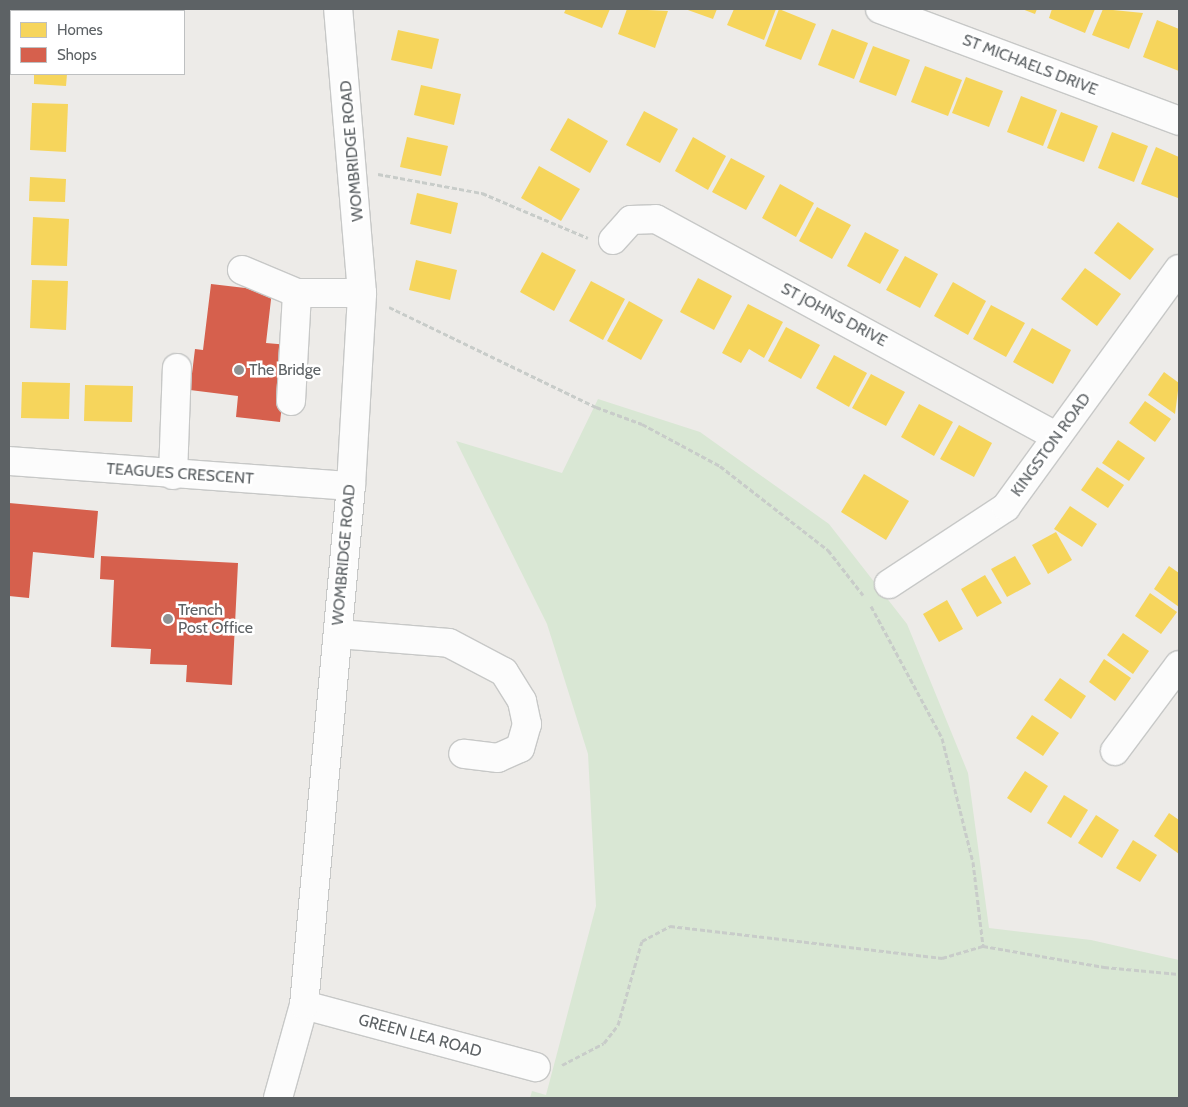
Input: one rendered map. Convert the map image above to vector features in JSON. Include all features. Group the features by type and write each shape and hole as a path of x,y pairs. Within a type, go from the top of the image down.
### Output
{"street":[{"name":"WOMBRIDGE ROAD","path":"278,1098 304,1005 351,486 362,298 355,172 338,9"},
{"name":"ST MICHAELS DRIVE","path":"880,9 1179,120"},
{"name":"ST JOHNS DRIVE","path":"613,240 631,220 656,219 1057,437"},
{"name":"KINGSTON ROAD","path":"889,584 1006,507 1179,269"},
{"path":"242,270 297,292 362,298"},
{"path":"291,401 297,292"},
{"path":"173,474 177,368"},
{"name":"TEAGUES CRESCENT","path":"9,461 351,486"},
{"path":"338,634 449,643 504,672 522,700 527,724 520,748 498,758 463,754"},
{"path":"1115,751 1179,665"},
{"name":"GREEN LEA ROAD","path":"304,1005 536,1067"}],"path":[{"path":"355,172 482,193 581,237 613,240"},
{"path":"362,298 385,305 596,407 642,424 720,466 828,550 881,619 942,738 973,862 983,946"},
{"path":"536,1067 565,1065 604,1044 618,1025 642,941 670,926 942,958 983,946 1104,967 1179,974"}],"green space":[{"path":"598,399 700,432 829,524 907,624 968,773 989,928 1091,940 1179,960 1179,1098 530,1098 532,1091 546,1095 596,906 588,754 547,624 456,441 562,473"}],"building: Homes":[{"path":"34,9 72,9 72,10"},
{"path":"566,9 610,9 602,28 564,13"},
{"path":"627,9 668,11 655,48 618,34"},
{"path":"685,9 717,9 713,19"},
{"path":"734,9 776,9 764,40 727,25"},
{"path":"779,9 816,24 801,60 765,46"},
{"path":"1022,9 1037,9 1035,14"},
{"path":"1052,9 1095,9 1085,33 1049,18"},
{"path":"1103,9 1143,13 1129,49 1092,35"},
{"path":"1157,20 1179,29 1179,71 1143,57"},
{"path":"832,29 868,43 854,79 818,65"},
{"path":"398,30 439,39 432,69 391,60"},
{"path":"873,46 910,60 896,96 859,82"},
{"path":"925,66 962,80 948,116 911,102"},
{"path":"34,75 67,75 66,86 34,84"},
{"path":"966,77 1003,91 989,127 952,113"},
{"path":"421,85 461,94 454,125 414,115"},
{"path":"1021,96 1057,110 1043,146 1007,132"},
{"path":"32,103 68,104 66,152 30,150"},
{"path":"644,111 678,129 660,163 626,145"},
{"path":"1061,112 1098,126 1084,162 1047,148"},
{"path":"568,118 608,141 590,173 550,150"},
{"path":"1112,132 1148,146 1134,182 1098,168"},
{"path":"407,137 448,146 441,176 400,167"},
{"path":"693,137 726,156 708,190 675,171"},
{"path":"1156,147 1179,157 1178,198 1141,184"},
{"path":"731,158 765,176 746,210 712,192"},
{"path":"539,166 580,189 561,221 521,198"},
{"path":"30,177 66,179 65,202 29,201"},
{"path":"780,184 814,203 796,237 762,218"},
{"path":"417,193 458,203 451,234 410,224"},
{"path":"817,207 851,225 832,259 799,241"},
{"path":"33,217 69,219 67,266 31,265"},
{"path":"1118,222 1154,249 1130,280 1094,253"},
{"path":"865,232 899,250 880,284 847,266"},
{"path":"542,252 576,270 554,311 520,292"},
{"path":"905,256 938,274 920,308 886,290"},
{"path":"416,260 457,270 450,300 409,290"},
{"path":"1085,268 1121,294 1097,326 1061,299"},
{"path":"698,278 732,296 714,330 680,312"},
{"path":"32,280 68,281 66,330 30,328"},
{"path":"591,281 625,299 603,340 569,321"},
{"path":"953,282 986,301 968,335 934,316"},
{"path":"629,301 663,320 641,360 607,341"},
{"path":"748,304 783,322 764,358 749,349 741,363 722,353"},
{"path":"991,305 1025,323 1006,357 973,339"},
{"path":"786,327 820,345 801,379 768,361"},
{"path":"1032,328 1071,350 1053,384 1013,362"},
{"path":"834,355 867,373 849,407 816,388"},
{"path":"1164,372 1179,383 1175,414 1148,395"},
{"path":"871,374 905,392 886,426 852,408"},
{"path":"22,382 70,383 69,419 21,418"},
{"path":"85,385 133,386 132,422 84,421"},
{"path":"1145,401 1171,419 1155,442 1129,423"},
{"path":"919,404 953,422 934,456 901,437"},
{"path":"959,425 992,443 974,477 940,459"},
{"path":"1118,440 1145,458 1129,481 1102,463"},
{"path":"1097,467 1124,485 1108,508 1081,490"},
{"path":"864,474 909,501 886,540 841,512"},
{"path":"1070,506 1097,524 1082,547 1054,529"},
{"path":"1056,532 1072,560 1048,574 1032,545"},
{"path":"1015,556 1031,584 1007,597 991,569"},
{"path":"1169,566 1179,573 1179,607 1154,589"},
{"path":"985,575 1002,603 977,617 961,589"},
{"path":"1150,593 1177,612 1161,634 1135,616"},
{"path":"947,600 963,629 939,642 923,614"},
{"path":"1123,633 1149,651 1133,674 1107,655"},
{"path":"1104,659 1131,678 1115,701 1089,682"},
{"path":"1060,678 1086,696 1071,719 1044,700"},
{"path":"1032,715 1059,733 1043,756 1016,738"},
{"path":"1025,771 1048,786 1031,813 1007,798"},
{"path":"1064,795 1088,810 1071,838 1047,823"},
{"path":"1169,813 1179,820 1179,854 1154,836"},
{"path":"1096,815 1119,830 1102,858 1078,843"},
{"path":"1133,840 1157,855 1140,882 1116,868"}],"building: Shops":[{"name":"The Bridge","path":"211,284 272,291 266,343 289,345 280,422 236,417 238,396 190,390 195,349 203,350"},
{"path":"9,503 98,511 94,558 33,552 29,598 9,596"},
{"path":"101,556 238,563 232,685 186,682 187,665 150,664 151,649 111,647 114,580 100,579"}],"place":[{"name":"The Bridge","path":"239,370"},
{"name":"Trench Post Office","path":"168,619"}]}
